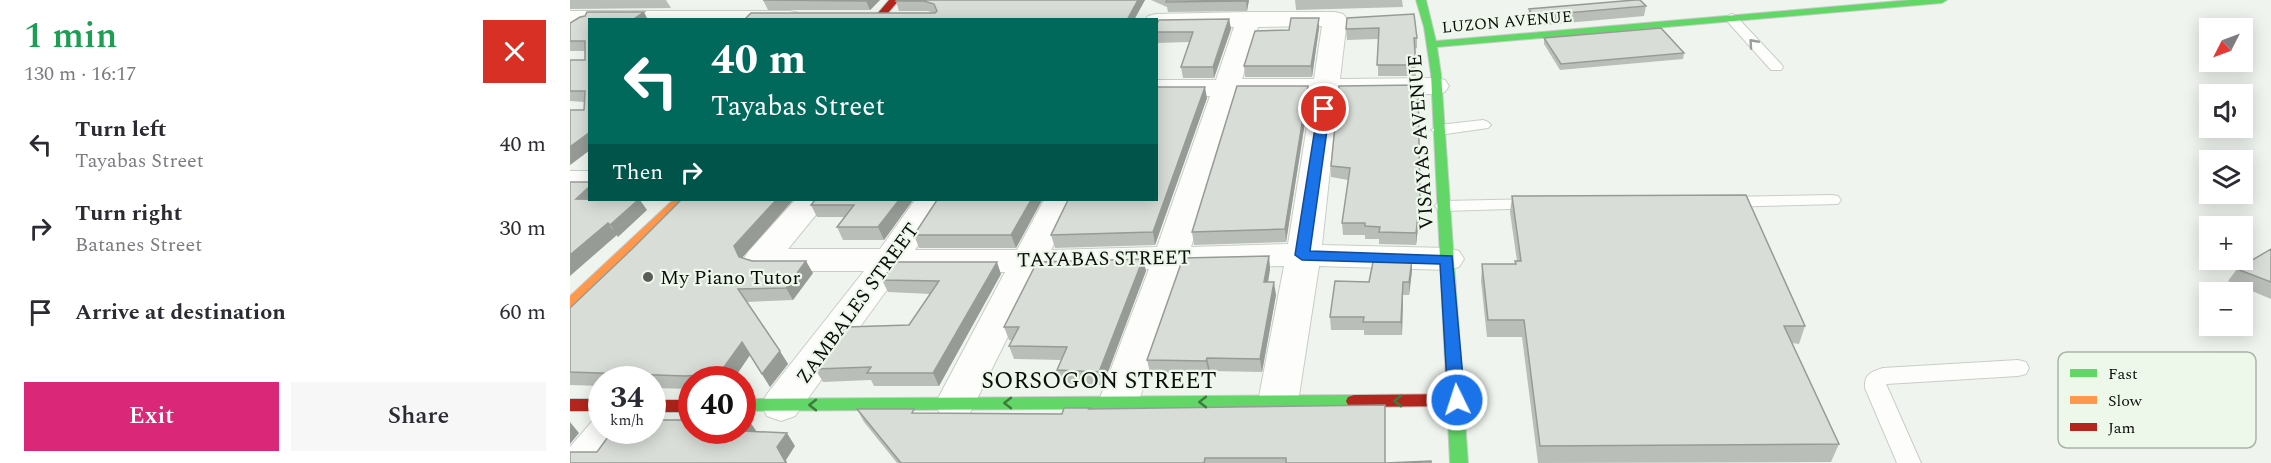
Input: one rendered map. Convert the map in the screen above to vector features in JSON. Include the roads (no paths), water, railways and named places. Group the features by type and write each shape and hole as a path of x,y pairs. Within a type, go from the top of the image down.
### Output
{"street":[{"path":"869,18 894,0"},
{"name":"LUZON AVENUE","path":"1433,44 1942,0"},
{"name":"VISAYAS AVENUE","path":"1417,10 1433,44 1457,400 1459,463"},
{"path":"570,18 807,18"},
{"path":"1158,21 1347,18 1327,86 1278,402"},
{"path":"1118,403 1171,256 1249,19"},
{"path":"1158,88 1436,86"},
{"path":"573,298 616,263 679,201"},
{"name":"TAYABAS STREET","path":"811,201 760,260 1029,261 1171,256 1302,255 1447,259"},
{"name":"ZAMBALES STREET","path":"781,405 890,261 930,201"},
{"path":"955,404 1059,201"},
{"name":"SORSOGON STREET","path":"756,405 1457,400"},
{"path":"570,405 588,405"},
{"path":"582,463 598,444"}],"lane":[{"path":"1731,18 1776,67"},
{"path":"1439,130 1483,125"},
{"path":"1704,202 1833,200"},
{"path":"1444,206 1553,204"},
{"path":"1909,463 1876,388 1875,380 1883,376 2018,368"}],"place":[{"name":"My Piano Tutor","path":"648,277"}]}
